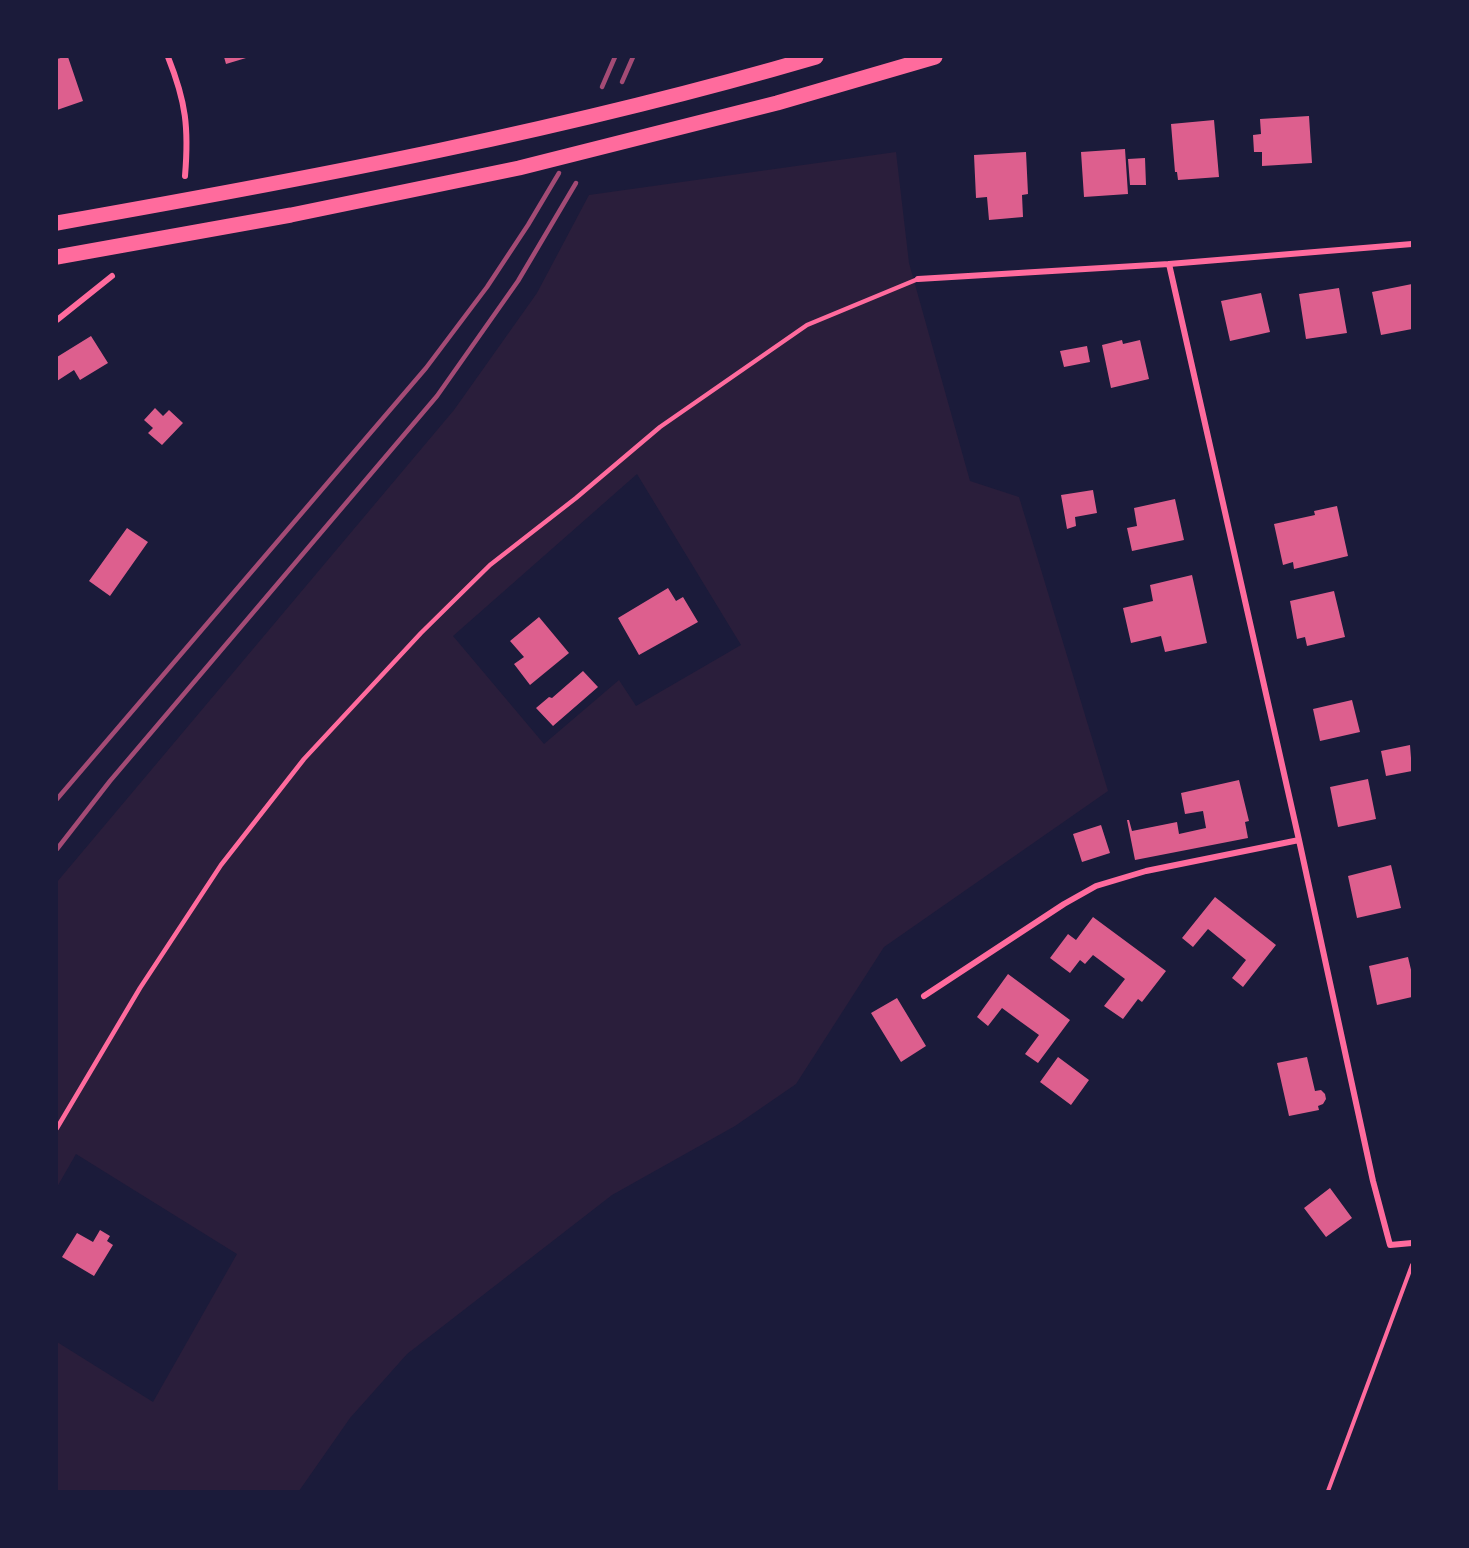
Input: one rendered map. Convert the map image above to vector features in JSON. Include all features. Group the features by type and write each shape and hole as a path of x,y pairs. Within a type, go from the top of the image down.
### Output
{"main road":[{"path":"57,223 284,183 512,135 769,71 816,57"},
{"path":"57,257 291,215 519,168 777,103 935,57"}],"street":[{"path":"168,57 184,105 188,138 185,176"},
{"path":"918,279 1169,264 1412,244"},
{"path":"1169,264 1373,1180 1390,1245 1412,1243"},
{"path":"57,320 112,276"},
{"path":"924,996 1064,904 1096,886 1146,871 1299,840"}],"lane":[{"path":"57,1128 140,988 221,865 304,759 421,633 490,566 660,427 807,325 918,279"}],"path":[{"path":"1328,1491 1412,1265"}],"shaded area":[{"path":"896,152 909,263 970,481 1019,497 1108,791 884,947 796,1084 735,1126 612,1195 407,1354 350,1418 299,1491 57,1491 57,1342 153,1402 237,1254 76,1154 57,1187 57,882 454,410 537,293 589,195","holes":["637,474 741,645 636,706 619,680 544,744 453,636"]}],"building":[{"path":"68,57 83,101 57,110 57,59"},
{"path":"224,57 246,57 246,58 226,64"},
{"path":"1309,116 1312,163 1262,166 1262,152 1254,152 1253,135 1261,134 1260,119"},
{"path":"1214,120 1219,177 1178,180 1177,172 1175,172 1171,124"},
{"path":"1125,149 1128,194 1084,197 1081,152"},
{"path":"1026,152 1028,194 1022,195 1023,217 989,220 987,197 976,198 974,155"},
{"path":"1145,158 1146,185 1130,185 1128,159"},
{"path":"1412,284 1412,329 1381,335 1372,292"},
{"path":"1339,288 1347,333 1306,339 1299,294"},
{"path":"1261,293 1270,332 1230,341 1221,301"},
{"path":"91,336 108,363 80,380 74,370 57,381 57,357"},
{"path":"1122,340 1123,344 1140,340 1149,379 1111,388 1102,345"},
{"path":"1087,346 1090,362 1064,367 1060,351"},
{"path":"155,408 163,416 169,410 183,423 162,445 148,433 153,428 144,420"},
{"path":"1093,490 1097,513 1075,517 1076,526 1067,529 1061,495"},
{"path":"1175,499 1184,540 1132,551 1127,528 1137,526 1134,508"},
{"path":"1337,506 1348,556 1294,569 1293,562 1283,565 1274,524 1315,515 1314,511"},
{"path":"127,528 148,542 110,596 89,581"},
{"path":"1192,575 1207,643 1165,652 1161,636 1131,643 1123,608 1153,601 1150,585"},
{"path":"668,588 676,601 683,597 698,622 639,655 618,618"},
{"path":"1334,591 1345,637 1307,646 1305,637 1297,639 1290,601"},
{"path":"539,617 569,653 530,685 514,664 524,657 510,641"},
{"path":"583,671 598,687 553,726 536,708 549,697 552,698"},
{"path":"1352,700 1360,732 1320,741 1313,709"},
{"path":"1410,745 1412,771 1386,776 1381,751"},
{"path":"1368,779 1376,819 1338,827 1330,787"},
{"path":"1239,780 1249,821 1245,822 1248,838 1135,860 1127,820 1129,820 1132,831 1177,822 1179,834 1206,828 1203,811 1185,814 1181,793"},
{"path":"1101,825 1110,853 1082,862 1073,834"},
{"path":"1391,865 1401,908 1357,918 1348,876"},
{"path":"1215,897 1276,945 1243,987 1232,978 1246,960 1208,929 1193,947 1182,938"},
{"path":"1093,917 1166,971 1142,1002 1138,999 1123,1019 1104,1006 1125,979 1093,955 1085,964 1080,960 1070,973 1050,958 1068,934 1076,940"},
{"path":"1408,957 1412,974 1412,997 1377,1005 1369,966"},
{"path":"1008,974 1070,1020 1038,1063 1025,1054 1039,1035 1002,1008 988,1026 977,1017"},
{"path":"897,998 926,1046 901,1062 871,1013"},
{"path":"1058,1057 1089,1080 1071,1105 1040,1082"},
{"path":"1307,1057 1315,1091 1321,1090 1326,1099 1318,1106 1319,1110 1289,1116 1277,1063"},
{"path":"1330,1188 1352,1218 1326,1237 1304,1208"},
{"path":"100,1230 110,1236 107,1241 113,1245 94,1276 62,1257 77,1233 93,1242"}],"railway":[{"path":"602,87 615,57"},
{"path":"622,82 633,57"},
{"path":"57,799 426,368 487,287 559,173"},
{"path":"57,849 110,781 437,396 518,281 576,183"}]}
